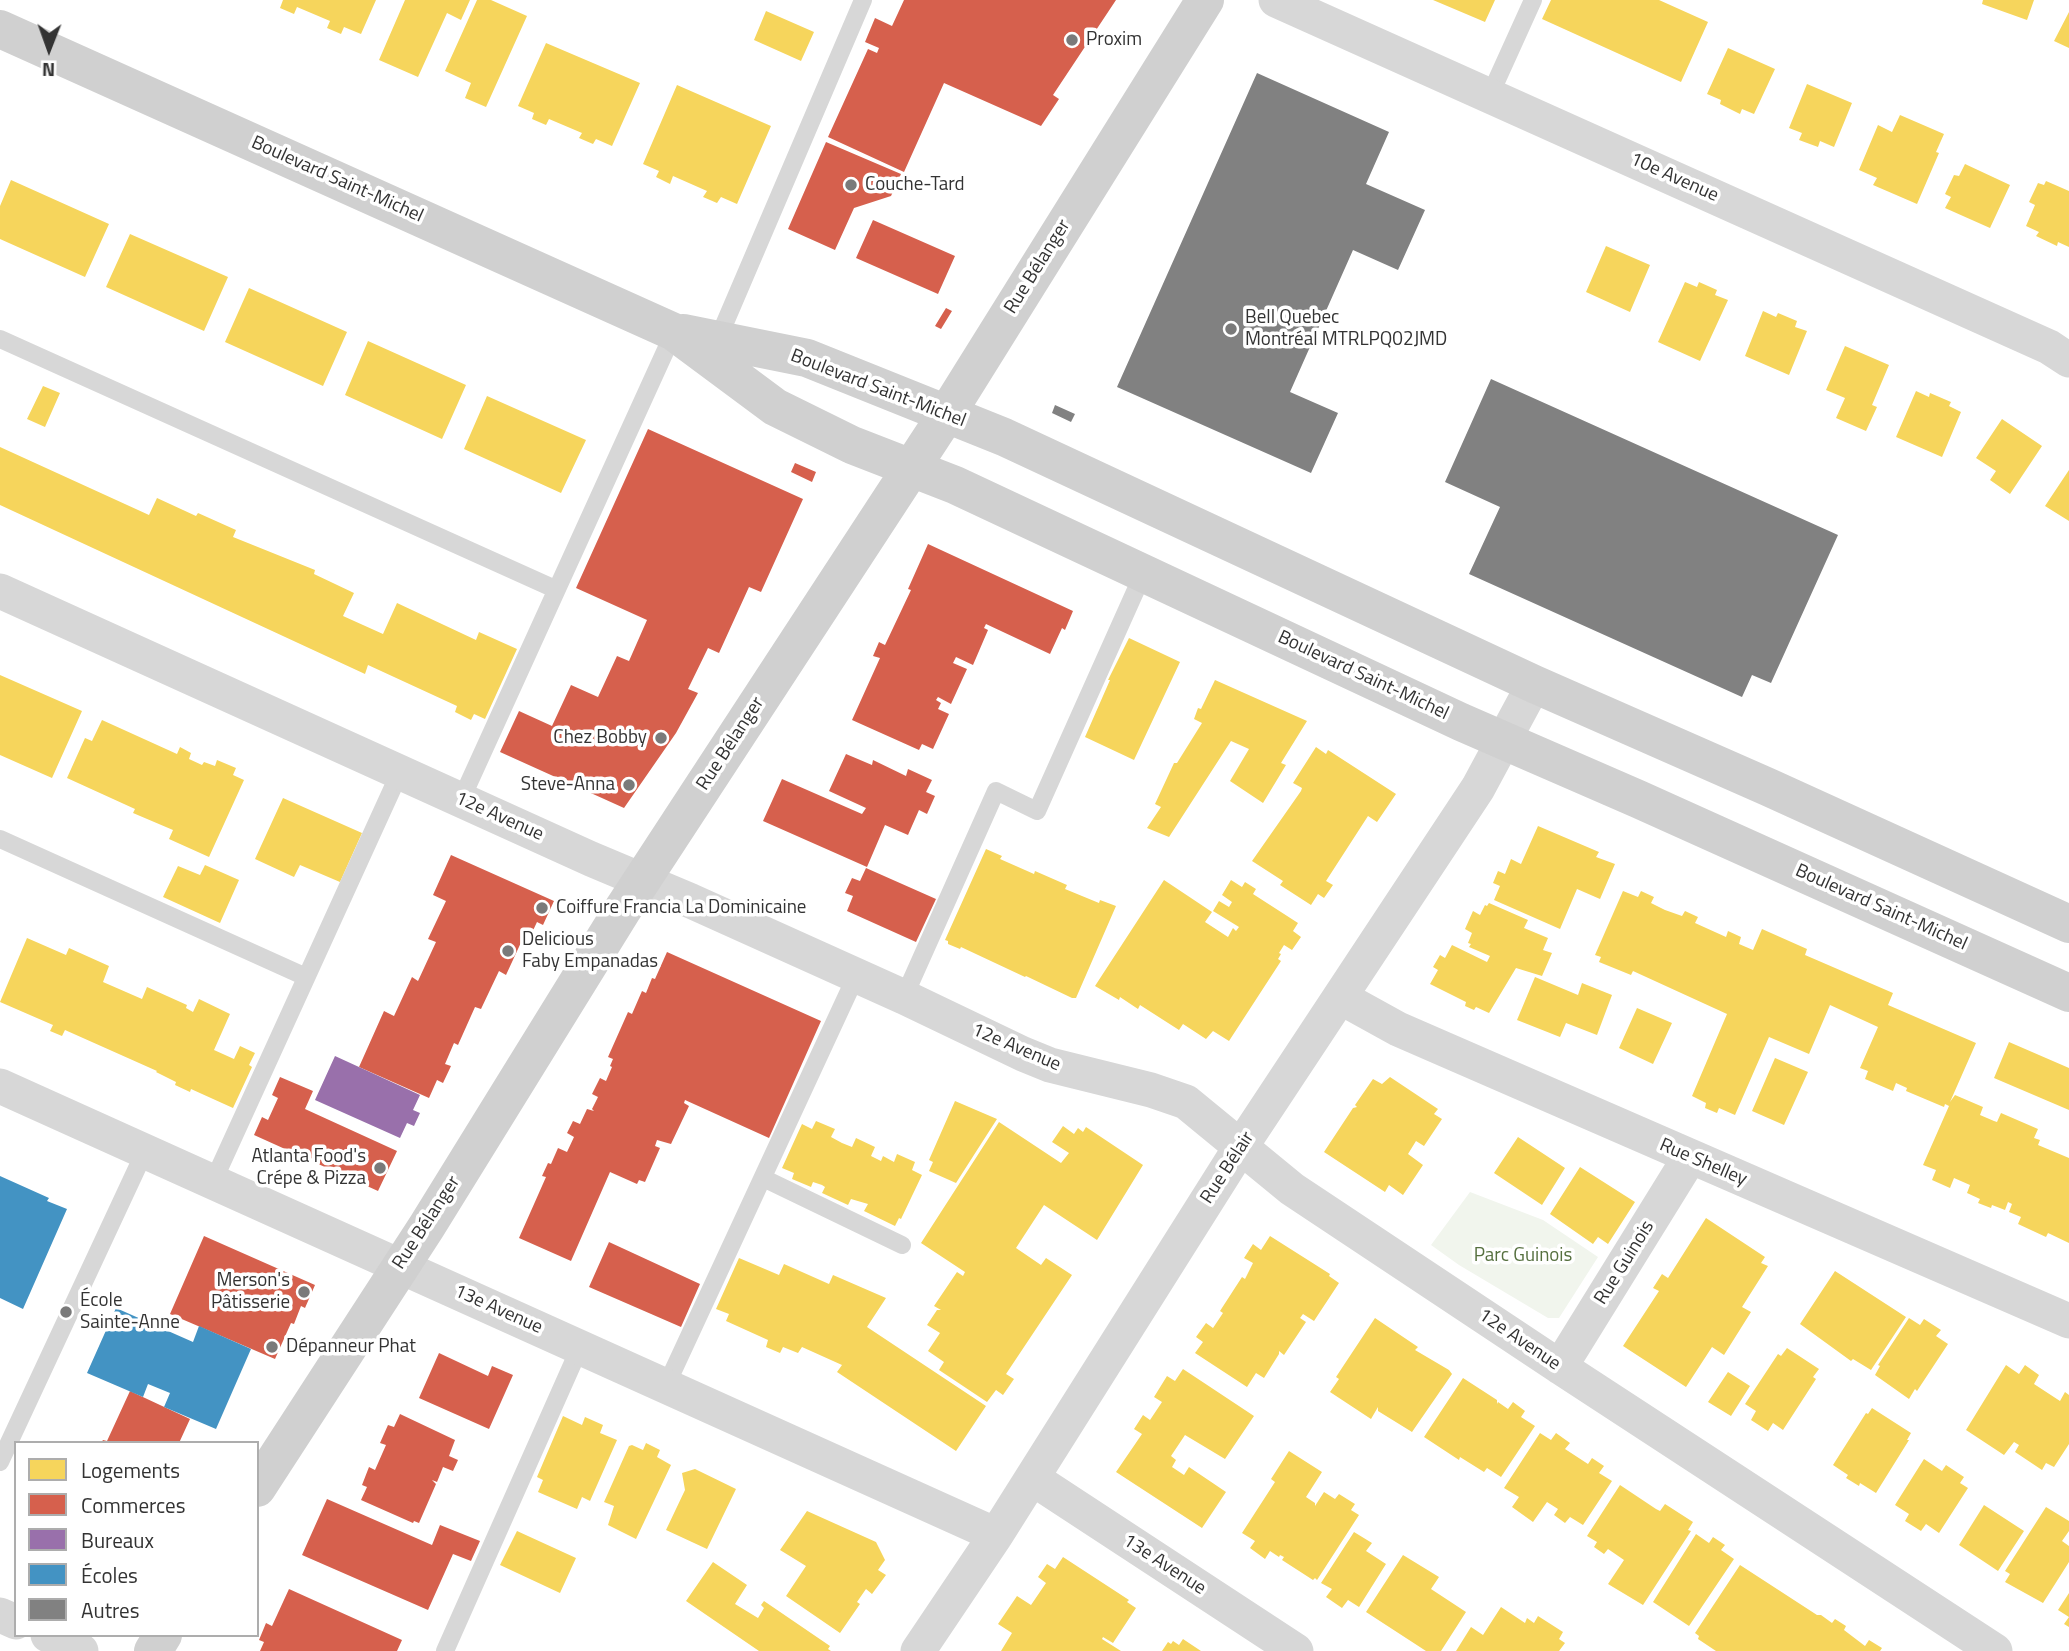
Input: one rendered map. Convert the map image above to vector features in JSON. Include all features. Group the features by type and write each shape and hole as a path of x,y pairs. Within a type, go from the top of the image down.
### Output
{"main road":[{"name":"Rue Bélanger","path":"259,1485 642,881 946,415 1205,0"},
{"name":"Boulevard Saint-Michel","path":"0,29 674,331 775,407 852,445 955,485 1461,722 2069,993"},
{"name":"Boulevard Saint-Michel","path":"674,331 807,358 1004,438 1534,684 2069,924"}],"street":[{"name":"10e Avenue","path":"1276,0 2037,341 2069,359"},
{"name":"12e Avenue","path":"0,590 1050,1065 1151,1090 1186,1102 1292,1189 1995,1651"},
{"name":"Rue Bélair","path":"918,1651 996,1535 1240,1148 1478,788 1534,684"},
{"name":"Rue Shelley","path":"1340,997 1398,1029 2069,1321"},
{"name":"13e Avenue","path":"0,1086 996,1535"},
{"name":"Rue Guinois","path":"1560,1367 1690,1157"},
{"name":"13e Avenue","path":"1032,1478 1296,1651"},
{"path":"52,1637 81,1651"}],"lane":[{"path":"718,339 863,0"},
{"path":"1490,95 1532,0"},
{"path":"461,800 674,331"},
{"path":"0,339 555,589"},
{"path":"904,997 996,791 1037,810 1143,574"},
{"path":"212,1182 400,772"},
{"path":"0,839 306,977"},
{"path":"666,1386 856,976"},
{"path":"0,1462 145,1151"},
{"path":"763,1178 902,1245"},
{"path":"445,1651 580,1346"}],"green space":[{"name":"Parc Guinois","path":"1470,1192 1543,1220 1598,1257 1559,1318 1548,1318 1459,1265 1431,1245"}],"building: Logements":[{"path":"283,0 376,0 361,34 344,27 341,34 327,28 330,21 297,7 294,14 280,8"},
{"path":"405,0 470,0 461,20 447,13 418,77 379,60"},
{"path":"477,0 491,0 527,16 486,107 465,98 471,83 445,71"},
{"path":"1433,0 1495,0 1485,22"},
{"path":"1551,0 1659,0 1708,22 1681,82 1542,19"},
{"path":"1983,0 2034,0 2027,20 1982,4"},
{"path":"766,11 814,32 801,61 754,40"},
{"path":"2069,12 2069,48 2054,41"},
{"path":"546,43 640,83 612,146 596,139 593,144 579,138 582,133 549,119 546,125 532,119 534,113 518,106"},
{"path":"1728,48 1775,69 1754,114 1742,109 1740,114 1720,104 1721,100 1707,94"},
{"path":"1807,84 1852,103 1834,147 1820,141 1818,147 1799,140 1802,133 1789,128"},
{"path":"677,85 771,126 737,204 721,197 717,203 703,197 707,191 673,176 670,184 656,177 659,171 643,164"},
{"path":"1900,115 1944,134 1936,152 1939,153 1917,204 1873,185 1877,178 1859,170 1878,125 1892,132"},
{"path":"1965,164 2010,185 1990,228 1945,208 1951,197 1945,194 1954,175 1959,176"},
{"path":"11,180 109,224 85,277 0,239 0,206"},
{"path":"2046,181 2069,191 2069,247 2058,242 2057,246 2036,236 2039,232 2026,226 2035,205 2029,202 2038,183 2044,185"},
{"path":"130,234 228,277 204,331 106,287"},
{"path":"1606,246 1650,265 1630,312 1586,292"},
{"path":"1685,282 1697,287 1699,282 1717,290 1715,295 1728,300 1700,361 1658,342"},
{"path":"249,288 347,332 323,386 225,342"},
{"path":"1763,311 1776,317 1778,313 1797,321 1795,327 1807,331 1789,375 1745,356"},
{"path":"368,341 466,385 442,439 345,395"},
{"path":"1845,346 1889,365 1872,405 1877,407 1866,431 1836,418 1845,398 1826,390"},
{"path":"43,386 60,393 45,427 27,419"},
{"path":"1916,391 1929,397 1930,393 1951,402 1949,406 1961,412 1942,457 1896,437"},
{"path":"487,396 586,440 561,493 464,449"},
{"path":"2002,419 2042,446 2010,494 1990,480 1996,471 1976,458"},
{"path":"0,447 149,515 157,498 236,530 233,537 315,570 314,574 354,593 343,616 383,634 397,603 476,640 479,632 517,649 485,719 474,714 471,720 455,712 457,706 368,665 365,674 0,505"},
{"path":"2069,470 2069,521 2045,506"},
{"path":"1129,638 1180,662 1134,760 1085,737 1108,680"},
{"path":"0,675 82,711 52,778 0,755"},
{"path":"1215,680 1307,721 1281,763 1286,765 1263,803 1230,781 1249,749 1231,741 1169,837 1147,828 1161,807 1155,804 1174,763 1177,763 1202,723 1194,719"},
{"path":"102,720 177,754 180,747 191,753 189,759 202,765 204,762 215,766 217,760 236,768 233,775 244,780 209,857 169,839 173,830 133,813 135,809 67,778 85,738 92,741"},
{"path":"1316,747 1326,754 1328,750 1396,794 1377,822 1368,816 1326,881 1333,885 1324,898 1318,894 1311,905 1280,885 1283,881 1252,861 1301,791 1302,788 1293,783"},
{"path":"283,798 362,833 340,882 300,865 294,877 255,859"},
{"path":"1538,826 1599,852 1596,857 1615,864 1600,899 1577,889 1560,929 1494,900 1500,886 1493,883 1498,871 1505,874 1511,859 1521,864"},
{"path":"986,849 1002,856 1000,859 1067,885 1065,889 1099,903 1100,900 1116,906 1076,998 961,947 960,949 948,944 945,940"},
{"path":"205,865 239,880 220,923 163,897 178,866 200,875"},
{"path":"1164,880 1212,912 1205,922 1228,937 1233,928 1236,931 1239,927 1213,911 1219,901 1229,907 1232,902 1222,895 1231,880 1242,887 1245,882 1256,889 1253,894 1298,923 1293,931 1301,937 1292,950 1284,945 1279,953 1281,954 1278,959 1281,961 1229,1041 1213,1031 1206,1039 1183,1024 1179,1030 1140,1005 1138,1009 1095,986"},
{"path":"1623,891 1638,897 1641,891 1654,897 1651,903 1682,916 1685,911 1698,917 1695,923 1726,937 1728,931 1741,937 1739,944 1753,950 1762,929 1807,949 1805,955 1893,993 1888,1005 1976,1043 1950,1102 1955,1095 1983,1107 1980,1115 1994,1121 1997,1122 2001,1113 2038,1129 2034,1138 2040,1140 2038,1145 2069,1158 2069,1243 2048,1233 2046,1237 2018,1224 2021,1217 2009,1212 2012,1204 2008,1202 2005,1210 1992,1205 1991,1208 1978,1203 1980,1199 1967,1193 1970,1185 1954,1178 1950,1188 1932,1180 1936,1170 1923,1165 1949,1106 1945,1104 1944,1107 1906,1091 1907,1088 1896,1083 1893,1091 1865,1079 1868,1071 1860,1068 1878,1027 1830,1005 1809,1054 1769,1037 1735,1115 1719,1108 1717,1113 1705,1108 1706,1103 1692,1096 1727,1014 1633,971 1631,975 1599,962 1601,957 1595,955"},
{"path":"1489,903 1528,920 1524,928 1548,938 1543,950 1552,953 1542,976 1516,968 1489,1013 1476,1007 1474,1010 1465,1006 1466,1002 1430,984 1438,970 1433,967 1440,955 1445,958 1452,945 1487,962 1490,956 1469,947 1472,933 1465,929 1473,911 1480,915"},
{"path":"27,938 66,955 69,948 109,966 103,982 142,999 147,987 187,1005 186,1008 193,1012 199,999 230,1014 214,1050 234,1059 240,1046 255,1053 249,1065 252,1067 233,1108 191,1089 190,1092 175,1085 176,1082 157,1071 65,1030 62,1036 50,1031 53,1025 0,1002"},
{"path":"1535,977 1578,995 1582,983 1612,995 1597,1035 1566,1023 1560,1037 1517,1020"},
{"path":"1637,1008 1672,1023 1653,1064 1619,1048"},
{"path":"2009,1042 2069,1068 2069,1110 1994,1078"},
{"path":"1775,1058 1808,1072 1784,1125 1752,1111"},
{"path":"1390,1077 1438,1109 1434,1114 1442,1119 1424,1146 1416,1141 1408,1154 1423,1165 1403,1195 1389,1185 1385,1192 1324,1152 1353,1108 1357,1107 1355,1105 1373,1079 1382,1084"},
{"path":"955,1101 997,1119 956,1183 929,1171 933,1162 929,1160"},
{"path":"816,1121 835,1129 831,1137 842,1143 852,1147 856,1138 875,1147 871,1156 881,1161 883,1156 894,1162 897,1154 915,1162 912,1170 922,1175 895,1226 864,1211 868,1204 851,1199 848,1205 822,1193 825,1187 822,1185 813,1182 811,1187 792,1179 794,1173 782,1168 802,1124 812,1129"},
{"path":"999,1122 1061,1163 1069,1153 1052,1142 1063,1126 1074,1134 1078,1128 1083,1132 1086,1127 1143,1165 1097,1240 1044,1205 1016,1248 1041,1265 1046,1258 1072,1275 1006,1374 1014,1379 1003,1395 996,1390 987,1402 939,1370 944,1362 928,1351 940,1333 927,1325 937,1310 941,1310 934,1306 957,1272 963,1276 965,1272 921,1243"},
{"path":"1518,1137 1565,1168 1542,1205 1494,1173"},
{"path":"1580,1167 1635,1202 1608,1244 1598,1237 1593,1244 1550,1214"},
{"path":"1706,1218 1765,1257 1761,1263 1768,1266 1742,1307 1751,1312 1724,1355 1712,1347 1686,1387 1623,1346 1659,1291 1653,1288 1662,1274 1668,1278"},
{"path":"1270,1236 1330,1274 1329,1276 1339,1283 1314,1321 1303,1314 1300,1318 1306,1322 1284,1355 1279,1351 1264,1378 1256,1373 1247,1387 1195,1353 1203,1342 1196,1337 1206,1323 1213,1328 1223,1313 1220,1311 1242,1277 1245,1279 1253,1263 1244,1258 1253,1244 1261,1250"},
{"path":"739,1258 779,1275 784,1264 829,1284 833,1275 886,1298 867,1327 986,1406 956,1451 837,1372 842,1365 802,1347 798,1353 783,1347 780,1353 766,1347 768,1340 726,1321 729,1314 716,1309"},
{"path":"1835,1271 1906,1317 1871,1370 1853,1359 1851,1361 1800,1324"},
{"path":"1375,1318 1418,1347 1415,1350 1452,1374 1412,1432 1378,1411 1378,1407 1371,1419 1330,1392 1339,1379 1336,1377"},
{"path":"1909,1318 1920,1325 1924,1319 1941,1330 1936,1336 1948,1344 1909,1399 1875,1375 1880,1366 1878,1365"},
{"path":"1787,1348 1819,1369 1813,1377 1816,1379 1783,1430 1773,1423 1768,1431 1751,1420 1756,1411 1745,1404 1778,1354 1781,1356"},
{"path":"2006,1365 2019,1374 2025,1365 2039,1375 2034,1384 2060,1401 2065,1392 2069,1395 2069,1444 2054,1467 2046,1463 2042,1470 2015,1452 2019,1445 2014,1442 2004,1455 1966,1430"},
{"path":"1183,1369 1254,1416 1225,1459 1185,1435 1171,1456 1176,1460 1172,1467 1184,1475 1189,1467 1226,1492 1202,1528 1116,1472 1142,1434 1134,1429 1143,1415 1150,1420 1162,1402 1154,1397 1167,1376 1175,1381"},
{"path":"1728,1372 1750,1386 1731,1416 1708,1402"},
{"path":"1463,1378 1497,1400 1497,1404 1498,1402 1508,1409 1513,1402 1525,1411 1521,1417 1535,1426 1501,1477 1487,1468 1484,1472 1460,1457 1459,1460 1424,1437"},
{"path":"1872,1408 1911,1433 1876,1493 1846,1478 1848,1475 1833,1465 1866,1413"},
{"path":"563,1416 582,1425 585,1417 603,1425 600,1433 617,1440 590,1501 582,1497 577,1509 538,1492 543,1480 537,1477"},
{"path":"1540,1433 1551,1440 1556,1433 1570,1443 1565,1449 1588,1464 1592,1458 1604,1466 1599,1473 1612,1481 1583,1525 1570,1517 1565,1523 1554,1515 1558,1509 1547,1502 1533,1522 1512,1507 1519,1497 1504,1488"},
{"path":"646,1443 660,1450 657,1457 671,1465 636,1539 608,1525 614,1506 604,1502 629,1446 643,1450"},
{"path":"1289,1451 1322,1472 1306,1497 1315,1503 1315,1506 1324,1492 1335,1499 1339,1494 1355,1504 1351,1510 1359,1515 1317,1580 1282,1560 1284,1557 1280,1555 1279,1557 1270,1551 1265,1559 1250,1548 1255,1541 1242,1533 1275,1482 1271,1479"},
{"path":"1924,1459 1942,1471 1946,1465 1964,1477 1960,1483 1968,1488 1939,1533 1926,1524 1921,1531 1905,1521 1909,1514 1895,1505"},
{"path":"695,1469 736,1489 707,1549 666,1530 685,1490 682,1473"},
{"path":"1620,1485 1656,1509 1660,1511 1665,1504 1693,1522 1688,1530 1691,1531 1643,1605 1608,1584 1624,1560 1608,1549 1604,1554 1594,1547 1597,1542 1587,1536"},
{"path":"1984,1505 2024,1531 1998,1571 1959,1545"},
{"path":"2046,1507 2069,1521 2069,1531 2062,1541 2069,1546 2069,1562 2043,1603 2005,1582 2010,1574 2005,1571"},
{"path":"807,1511 876,1542 885,1560 878,1570 886,1575 872,1594 866,1589 857,1602 860,1604 840,1633 786,1596 806,1566 780,1550"},
{"path":"517,1531 576,1558 560,1593 500,1565"},
{"path":"1354,1532 1372,1543 1366,1551 1386,1564 1359,1607 1348,1600 1342,1608 1326,1597 1332,1589 1321,1583"},
{"path":"1696,1534 1709,1543 1713,1537 1725,1545 1721,1550 1734,1559 1689,1626 1653,1602"},
{"path":"1403,1555 1439,1577 1431,1589 1466,1612 1441,1651 1426,1651 1366,1612"},
{"path":"1063,1557 1129,1600 1127,1602 1136,1608 1113,1643 1103,1637 1102,1639 1121,1651 1001,1651 1012,1633 998,1624 1017,1596 1031,1605 1046,1583 1038,1577 1047,1564 1055,1569"},
{"path":"713,1562 747,1585 735,1604 758,1618 764,1608 761,1605 764,1601 830,1646 828,1649 831,1651 759,1651 686,1601"},
{"path":"1740,1565 1817,1615 1832,1623 1835,1619 1846,1626 1844,1630 1865,1646 1869,1640 1882,1648 1880,1651 1716,1651 1698,1639 1699,1636 1695,1633"},
{"path":"2069,1593 2069,1617 2058,1610"},
{"path":"1501,1607 1525,1623 1527,1618 1534,1623 1538,1616 1563,1632 1559,1639 1565,1643 1559,1651 1456,1651 1471,1627 1483,1635"},
{"path":"1183,1639 1201,1651 1162,1651 1168,1642 1171,1644 1173,1641 1179,1645"}],"building: Commerces":[{"path":"904,0 1116,0 1053,95 1059,99 1041,126 944,83 904,172 828,137 868,49 877,53 879,48 865,42 875,18 892,26"},
{"name":"Couche-Tard","path":"826,142 901,174 891,196 854,208 835,250 788,229"},
{"name":"Couche-Tard","path":"873,220 955,256 938,294 856,258"},
{"path":"946,308 952,311 941,329 935,326"},
{"path":"648,429 803,499 761,592 749,587 719,653 708,648 688,689 698,693 676,733 624,808 500,752 519,711 552,726 571,685 598,697 617,656 629,661 647,620 576,588"},
{"path":"795,463 816,472 812,482 791,472"},
{"path":"928,544 1073,611 1050,654 986,624 984,628 988,630 973,665 956,657 953,663 967,669 951,704 938,697 936,700 941,703 938,709 949,714 933,749 922,744 919,750 852,720 880,658 873,656 879,642 885,645 911,590 908,589"},
{"path":"846,754 872,765 873,760 906,776 908,769 932,780 926,792 935,796 927,814 919,810 908,835 885,825 867,867 763,821 782,779 862,814 866,808 829,791"},
{"path":"451,855 554,901 543,925 537,922 529,939 524,936 506,975 499,971 481,1009 475,1007 458,1045 454,1043 445,1064 451,1066 443,1083 437,1080 429,1098 359,1067 384,1011 394,1016 412,977 418,981 436,942 428,939 446,901 433,895"},
{"path":"866,868 936,899 916,942 847,911 853,896 845,893 852,878 860,881"},
{"path":"667,952 821,1021 769,1138 685,1100 684,1103 689,1106 671,1144 657,1140 655,1146 660,1148 645,1182 639,1180 637,1184 610,1172 571,1261 519,1238 546,1177 542,1176 548,1163 551,1164 558,1148 567,1152 574,1137 567,1133 573,1121 580,1124 587,1109 594,1111 592,1109 598,1097 592,1094 600,1078 606,1081 613,1059 608,1057 628,1012 632,1014 642,991 646,993"},
{"path":"280,1077 313,1091 305,1109 397,1151 378,1191 254,1135 262,1117 268,1120 278,1098 272,1095"},
{"path":"204,1236 315,1285 305,1308 301,1306 294,1324 291,1323 275,1359 170,1314"},
{"path":"609,1242 700,1284 681,1327 589,1287"},
{"path":"439,1353 488,1376 492,1366 513,1375 489,1429 419,1398"},
{"path":"130,1391 190,1419 180,1441 107,1441"},
{"path":"400,1414 455,1440 449,1456 458,1460 453,1471 443,1467 437,1482 432,1480 436,1484 419,1523 413,1523 361,1500 367,1487 362,1485 369,1467 375,1470 386,1445 380,1443 388,1425 394,1427"},
{"path":"327,1499 432,1545 440,1525 480,1541 471,1561 453,1554 428,1610 302,1555"},
{"path":"289,1589 402,1640 397,1651 260,1651 264,1642 259,1640 266,1623 272,1626"}],"building: Bureaux":[{"path":"335,1056 420,1095 413,1110 420,1113 414,1126 407,1123 400,1138 315,1100"}],"building: Écoles":[{"path":"0,1176 67,1209 23,1309 0,1298"},
{"path":"116,1308 193,1342 199,1326 251,1349 216,1429 164,1407 170,1393 148,1384 143,1397 87,1373"}],"building: Autres":[{"name":"Bell Quebec Montréal MTRLPQ02JMD","path":"1257,73 1389,132 1366,184 1425,210 1398,270 1353,250 1290,392 1338,413 1311,473 1117,387"},
{"path":"1491,379 1838,535 1771,683 1752,675 1742,697 1469,574 1500,507 1445,482"},
{"path":"1055,405 1075,414 1071,422 1052,413"}],"place":[{"name":"Proxim","path":"1072,40"},
{"name":"Couche-Tard","path":"851,185"},
{"name":"Bell Quebec Montréal MTRLPQ02JMD","path":"1231,329"},
{"name":"Chez Bobby","path":"661,738"},
{"name":"Steve-Anna","path":"629,785"},
{"name":"Coiffure Francia La Dominicaine","path":"542,908"},
{"name":"Delicious Faby Empanadas","path":"508,951"},
{"name":"Atlanta Food's Crépe & Pizza","path":"380,1168"},
{"name":"Merson's Pâtisserie","path":"304,1292"},
{"name":"École Sainte-Anne","path":"66,1312"},
{"name":"Dépanneur Phat","path":"272,1347"}]}
